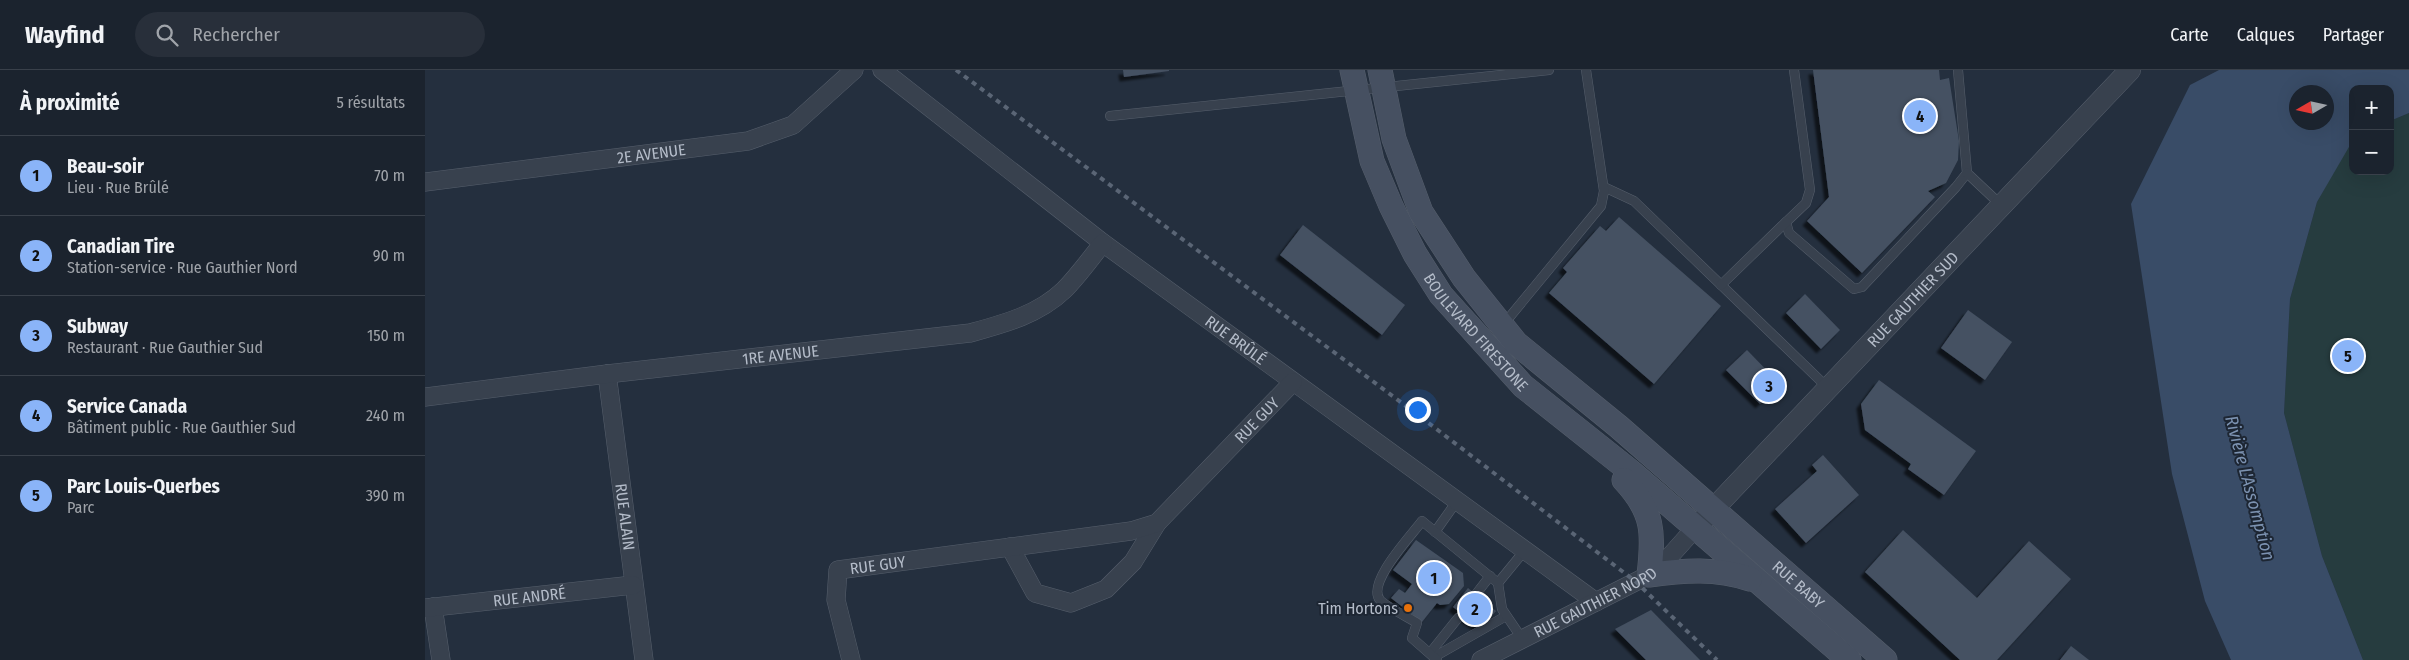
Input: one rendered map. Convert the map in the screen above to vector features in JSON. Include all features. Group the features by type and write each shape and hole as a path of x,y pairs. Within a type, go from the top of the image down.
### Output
{"main road":[{"name":"BOULEVARD FIRESTONE","path":"1382,79 1394,139 1421,212 1464,278 1516,343 1619,427 1713,510"},
{"name":"BOULEVARD FIRESTONE","path":"1354,80 1372,161 1391,206 1415,254 1437,288 1523,386 1696,527"},
{"path":"1569,423 1637,494 1644,505 1652,530 1649,575 1680,571 1714,570 1731,573 1758,582"},
{"name":"RUE BABY","path":"1713,510 1885,660"},
{"name":"RUE BABY","path":"1696,527 1849,660"}],"street":[{"name":"2E AVENUE","path":"425,182 748,141 793,125 854,70"},
{"name":"RUE BRÛLÉ","path":"882,70 1103,243 1596,602"},
{"name":"RUE GAUTHIER SUD","path":"1696,527 2130,70"},
{"name":"1RE AVENUE","path":"425,397 970,332 1029,314 1047,303 1063,290 1103,243"},
{"name":"RUE ALAIN","path":"607,374 644,660"},
{"name":"RUE GUY","path":"1010,547 1035,593 1071,604 1106,590 1133,562 1157,523 1293,382"},
{"name":"RUE GUY","path":"851,660 836,600 838,570 1131,530 1157,523"},
{"name":"RUE GAUTHIER NORD","path":"1481,660 1649,575 1671,555 1696,527"},
{"name":"RUE ANDRÉ","path":"429,608 633,585"},
{"path":"429,608 441,660"}],"lane":[{"path":"1110,116 1354,80 1549,70"},
{"path":"1502,325 1601,206 1604,188 1586,70"},
{"path":"1721,285 1806,203 1810,190 1794,70"},
{"path":"1958,70 1967,173 2001,206"},
{"path":"1786,222 1789,233 1854,289 1862,287 1967,173"},
{"path":"1604,188 1634,201 1828,388"},
{"path":"1435,532 1457,501"},
{"path":"1434,657 1412,638 1417,623 1380,600 1377,592 1380,577 1422,521 1498,583 1501,609 1523,640"},
{"path":"1498,583 1525,550"},
{"path":"1473,598 1489,576"},
{"path":"1434,657 1507,616"},
{"path":"1434,657 1458,618"}],"green space":[{"path":"2409,113 2409,660 2363,660 2322,556 2284,413 2290,299 2317,202 2349,145 2349,175 2394,175 2394,119"}],"water":[{"name":"Rivière L'Assomption","path":"2219,70 2409,70 2409,113 2394,119 2394,85 2349,85 2349,147 2317,202 2290,299 2284,413 2322,556 2363,660 2231,660 2205,601 2172,474 2131,204 2190,85"}],"building":[{"path":"1123,70 1169,70 1169,71 1124,77"},
{"path":"1813,70 1939,70 1940,80 1949,78 1959,141 1958,160 1946,183 1928,191 1935,197 1862,273 1807,221 1829,197"},
{"path":"1619,217 1721,306 1654,384 1549,293 1567,272 1563,268 1600,226 1606,231"},
{"path":"1303,225 1405,305 1382,335 1280,255"},
{"path":"1805,294 1840,330 1821,349 1786,313"},
{"path":"1968,310 2012,342 1985,380 1941,348"},
{"path":"1747,350 1780,384 1760,404 1726,370"},
{"path":"1879,380 1976,451 1944,495 1908,469 1911,464 1865,430 1861,404"},
{"path":"1823,455 1859,495 1806,543 1775,509 1817,471 1812,465"},
{"path":"1903,530 1977,598 2029,541 2071,579 1997,660 1960,660 1865,572"},
{"path":"1416,540 1463,573 1464,586 1449,604 1440,605 1437,603 1422,622 1391,598 1399,589 1405,593 1412,584 1393,570"},
{"path":"1468,588 1496,611 1481,629 1453,607"},
{"path":"1651,610 1700,660 1646,660 1615,629"},
{"path":"2071,646 2089,660 2060,660"}],"railway":[{"path":"956,70 1422,418 1635,581 1717,660"}],"place":[{"name":"Service Canada","path":"1920,116"},
{"name":"Parc Louis-Querbes","path":"2348,356"},
{"name":"Subway","path":"1769,386"},
{"name":"Beau-soir","path":"1434,578"},
{"name":"Tim Hortons","path":"1408,608"},
{"name":"Canadian Tire","path":"1475,609"}]}
